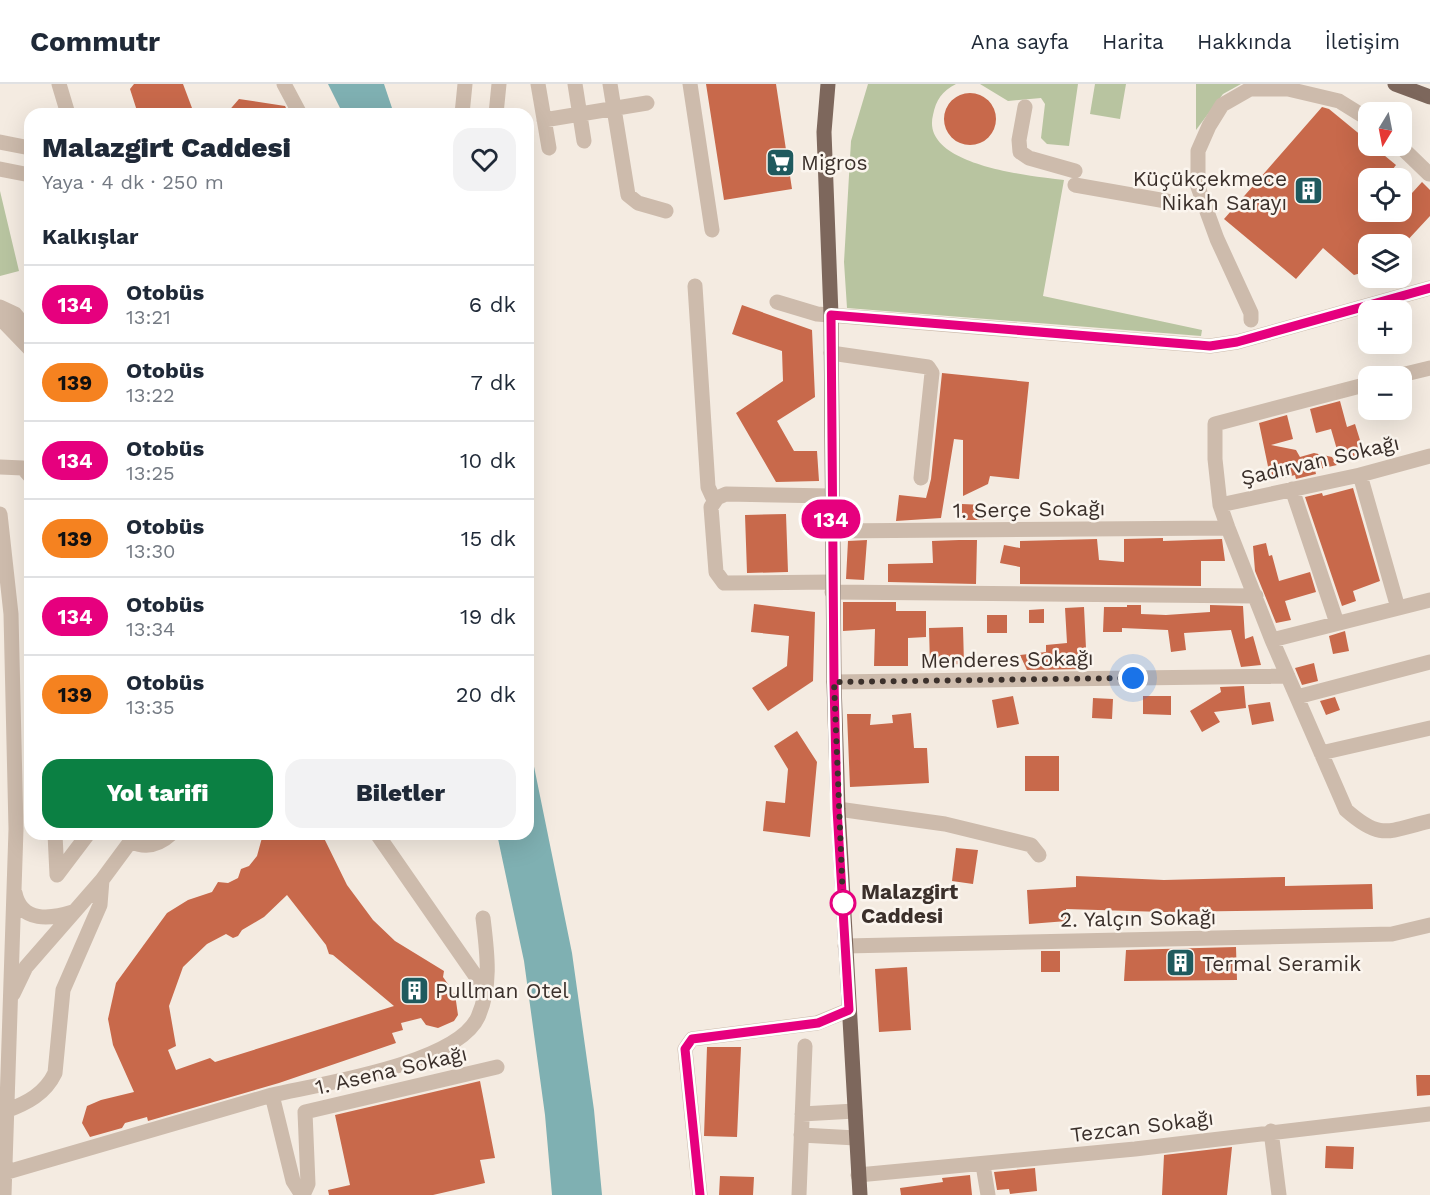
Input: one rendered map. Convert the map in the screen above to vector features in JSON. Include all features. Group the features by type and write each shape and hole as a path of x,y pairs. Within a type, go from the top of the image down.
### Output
{"main road":[{"path":"828,84 824,132 831,315 831,531 837,809 860,1195"},
{"path":"1395,84 1430,97"}],"street":[{"path":"58,84 66,108"},
{"path":"284,84 297,108"},
{"path":"463,108 465,84"},
{"path":"497,108 499,84"},
{"path":"538,84 549,148"},
{"path":"575,84 584,141"},
{"path":"610,84 628,195 638,203 666,211"},
{"path":"690,84 712,230"},
{"path":"1251,320 1251,313 1217,239 1198,188 1198,152 1209,126 1222,105 1250,89 1288,89 1340,101 1358,113"},
{"path":"544,120 647,103"},
{"path":"1025,107 1019,140 1020,152 1029,158 1075,178 1183,204"},
{"path":"0,142 24,147"},
{"path":"1410,156 1429,174"},
{"path":"0,169 24,174"},
{"path":"695,286 708,487 714,500"},
{"path":"777,302 831,315 1210,346 1237,342 1430,288"},
{"path":"0,307 15,314 24,325"},
{"path":"0,318 24,343"},
{"path":"831,353 928,367 932,373 921,478"},
{"path":"1412,372 1430,368"},
{"path":"1358,387 1215,424 1215,459 1220,505 1272,640 1346,810 1364,826 1380,833 1430,821"},
{"name":"Şadırvan Sokağı","path":"1220,505 1360,475 1430,456"},
{"path":"0,467 24,470"},
{"path":"1360,475 1398,608"},
{"path":"1292,489 1337,623"},
{"path":"831,496 726,494 714,500 711,507 716,572 724,584 1256,596"},
{"path":"0,514 11,614 16,829 4,1195"},
{"name":"1. Serçe Sokağı","path":"831,531 1228,528"},
{"path":"1272,640 1430,600"},
{"path":"1297,697 1430,662"},
{"name":"Menderes Sokağı","path":"834,682 1288,676"},
{"path":"1321,753 1430,728"},
{"path":"837,809 945,824 1031,845 1039,855"},
{"path":"55,840 57,875 83,840"},
{"path":"9,1006 26,967 102,880 132,840"},
{"path":"134,840 139,846 153,846 162,840"},
{"path":"381,840 486,992"},
{"path":"6,1111 30,1102 49,1085 52,1079 63,990 100,905 102,880"},
{"path":"14,884 16,900 27,913 46,918 70,915"},
{"path":"70,915 72,932 86,939"},
{"path":"4,1173 272,1095 414,1062 459,1041 477,1020 486,992 488,958 483,918"},
{"name":"2. Yalçın Sokağı","path":"845,946 1392,934 1430,925"},
{"path":"700,1195 685,1049 687,1042 692,1039 818,1023 849,1010"},
{"path":"799,1195 805,1046"},
{"name":"1. Asena Sokağı","path":"302,1195 308,1184 305,1112 497,1067"},
{"path":"272,1095 293,1181 302,1195"},
{"path":"802,1114 855,1111"},
{"name":"Tezcan Sokağı","path":"858,1175 983,1165 1430,1114"},
{"path":"1271,1131 1280,1195"},
{"path":"801,1135 856,1138"},
{"path":"983,1165 988,1195"}],"green space":[{"path":"868,84 956,84 940,96 933,115 934,132 944,146 961,157 982,165 1064,180 1043,296 1202,330 1201,336 847,308 844,262 851,141"},
{"path":"980,84 1078,84 1069,146 1047,144 1041,138 1045,104 1041,98 1008,101"},
{"path":"1095,84 1126,84 1120,119 1090,114"},
{"path":"1196,84 1241,84 1223,94 1196,130"},
{"path":"0,191 19,271 0,276"}],"water":[{"path":"328,84 384,84 392,108 340,108"},
{"path":"534,766 572,953 594,1110 602,1195 552,1195 545,1115 524,961 498,840 534,840"}],"building":[{"path":"134,84 183,84 192,108 136,108 130,89"},
{"path":"706,84 776,84 792,189 724,200"},
{"path":"965,93 975,93 989,100 996,119 989,138 975,145 965,145 955,141 948,134 944,124 944,114 948,104 955,97"},
{"path":"239,99 286,108 231,108"},
{"name":"Küçükçekmece Nikah Sarayı","path":"1322,107 1329,109 1358,133 1358,156 1385,156 1396,165 1394,168 1358,168 1358,222 1412,222 1412,193 1422,182 1430,190 1430,216 1412,235 1358,234 1358,274 1354,275 1323,248 1296,279 1224,219"},
{"path":"742,305 812,330 815,397 777,421 794,451 817,451 819,481 776,482 736,413 783,381 782,351 732,334"},
{"path":"942,373 1029,382 1019,479 990,476 988,484 963,496 963,440 954,439 941,518 896,521 899,495 926,498 931,479"},
{"path":"1340,401 1347,427 1355,424 1364,453 1340,460 1331,429 1316,433 1310,409"},
{"path":"1287,415 1293,439 1271,445 1296,450 1300,457 1314,453 1332,457 1337,465 1315,470 1316,474 1296,479 1295,475 1271,481 1259,423"},
{"path":"1353,488 1380,581 1353,591 1356,601 1342,606 1305,497 1322,493 1323,496"},
{"path":"962,504 985,505 984,520 962,520"},
{"path":"786,514 788,572 747,573 745,515"},
{"path":"1163,538 1163,541 1222,539 1225,561 1201,561 1201,586 1020,584 1020,567 1000,563 1004,545 1020,548 1020,541 1097,539 1099,560 1124,562 1124,539"},
{"path":"867,540 864,580 846,579 848,541"},
{"path":"977,540 976,584 888,582 888,564 933,563 932,541"},
{"path":"1266,543 1279,581 1310,572 1316,592 1285,601 1291,620 1276,623 1255,571 1253,546"},
{"path":"843,602 896,602 896,611 926,611 926,637 908,638 908,666 874,666 875,629 843,631"},
{"path":"754,604 815,612 813,681 768,711 752,688 787,666 789,636 751,632"},
{"path":"1127,605 1141,605 1141,614 1166,615 1210,612 1210,605 1243,606 1245,639 1253,636 1261,665 1241,667 1231,630 1184,633 1186,650 1171,652 1168,630 1122,628 1122,632 1103,632 1104,607 1127,607"},
{"path":"1084,607 1087,669 1027,670 1020,655 1046,652 1046,645 1067,643 1065,608"},
{"path":"1044,609 1044,623 1029,623 1029,610"},
{"path":"987,615 1007,615 1007,633 987,633"},
{"path":"963,627 964,664 930,665 929,628"},
{"path":"1345,631 1349,651 1333,654 1329,636"},
{"path":"1314,663 1318,681 1302,685 1295,668"},
{"path":"1244,686 1246,708 1214,712 1220,722 1202,732 1190,711 1221,692 1220,687"},
{"path":"1013,696 1019,724 997,728 992,700"},
{"path":"1143,696 1171,696 1171,715 1143,714"},
{"path":"1335,697 1340,710 1326,715 1320,701"},
{"path":"1093,698 1113,699 1112,719 1092,718"},
{"path":"1270,702 1274,721 1252,725 1248,705"},
{"path":"911,713 914,748 927,748 929,783 850,787 847,714 871,714 870,725 893,723 892,715"},
{"path":"797,731 817,762 810,837 763,831 766,801 785,803 788,769 774,746"},
{"path":"1025,756 1059,756 1059,791 1025,791"},
{"name":"Pullman Otel","path":"261,840 325,840 347,885 373,920 395,941 444,971 443,977 455,994 458,1015 454,1021 438,1028 426,1025 421,1018 401,1023 403,1030 392,1033 396,1043 279,1083 148,1121 147,1117 125,1123 122,1128 90,1137 82,1123 87,1106 134,1092 113,1045 108,1019 116,983 167,913 188,900 212,892 218,882 228,883 238,878 241,869 249,866 257,856","holes":["287,895 326,945 329,954 394,1006 215,1062 210,1058 176,1070 168,1050 176,1046 169,1006 183,967 207,944 226,934 233,938 238,936 242,930 264,917"]},
{"path":"956,848 978,850 973,884 952,881"},
{"path":"1076,876 1164,880 1285,877 1285,886 1372,884 1373,909 1163,912 1066,909 1067,921 1029,924 1027,890 1076,887"},
{"name":"Termal Seramik","path":"1236,947 1237,980 1124,981 1126,950"},
{"path":"1041,951 1060,951 1060,972 1041,972"},
{"path":"907,967 911,1030 879,1032 875,969"},
{"path":"707,1047 741,1047 737,1137 704,1136"},
{"path":"1416,1075 1430,1075 1430,1095 1417,1096"},
{"path":"480,1081 495,1158 480,1160 485,1183 433,1195 329,1195 328,1190 350,1185 335,1115"},
{"path":"1326,1146 1354,1147 1353,1169 1325,1168"},
{"path":"1232,1147 1227,1195 1162,1195 1164,1155"},
{"path":"1035,1168 1037,1191 1010,1194 1009,1189 997,1190 994,1172"},
{"path":"970,1175 972,1195 901,1195 900,1188 943,1182 942,1178"},
{"path":"720,1176 754,1177 753,1195 719,1195"}],"bus line":[{"name":"134","path":"700,1195 685,1049 687,1042 692,1039 730,1036 818,1023 849,1010 837,809 831,531 831,315 1210,346 1237,342 1430,288"}],"place":[{"name":"Migros","path":"780,162"},
{"name":"Küçükçekmece Nikah Sarayı","path":"1308,190"},
{"name":"Malazgirt Caddesi","path":"843,903"},
{"name":"Termal Seramik","path":"1181,963"},
{"name":"Pullman Otel","path":"414,990"}],"route":[{"path":"843,903 837,809 834,682 1133,678"}]}
